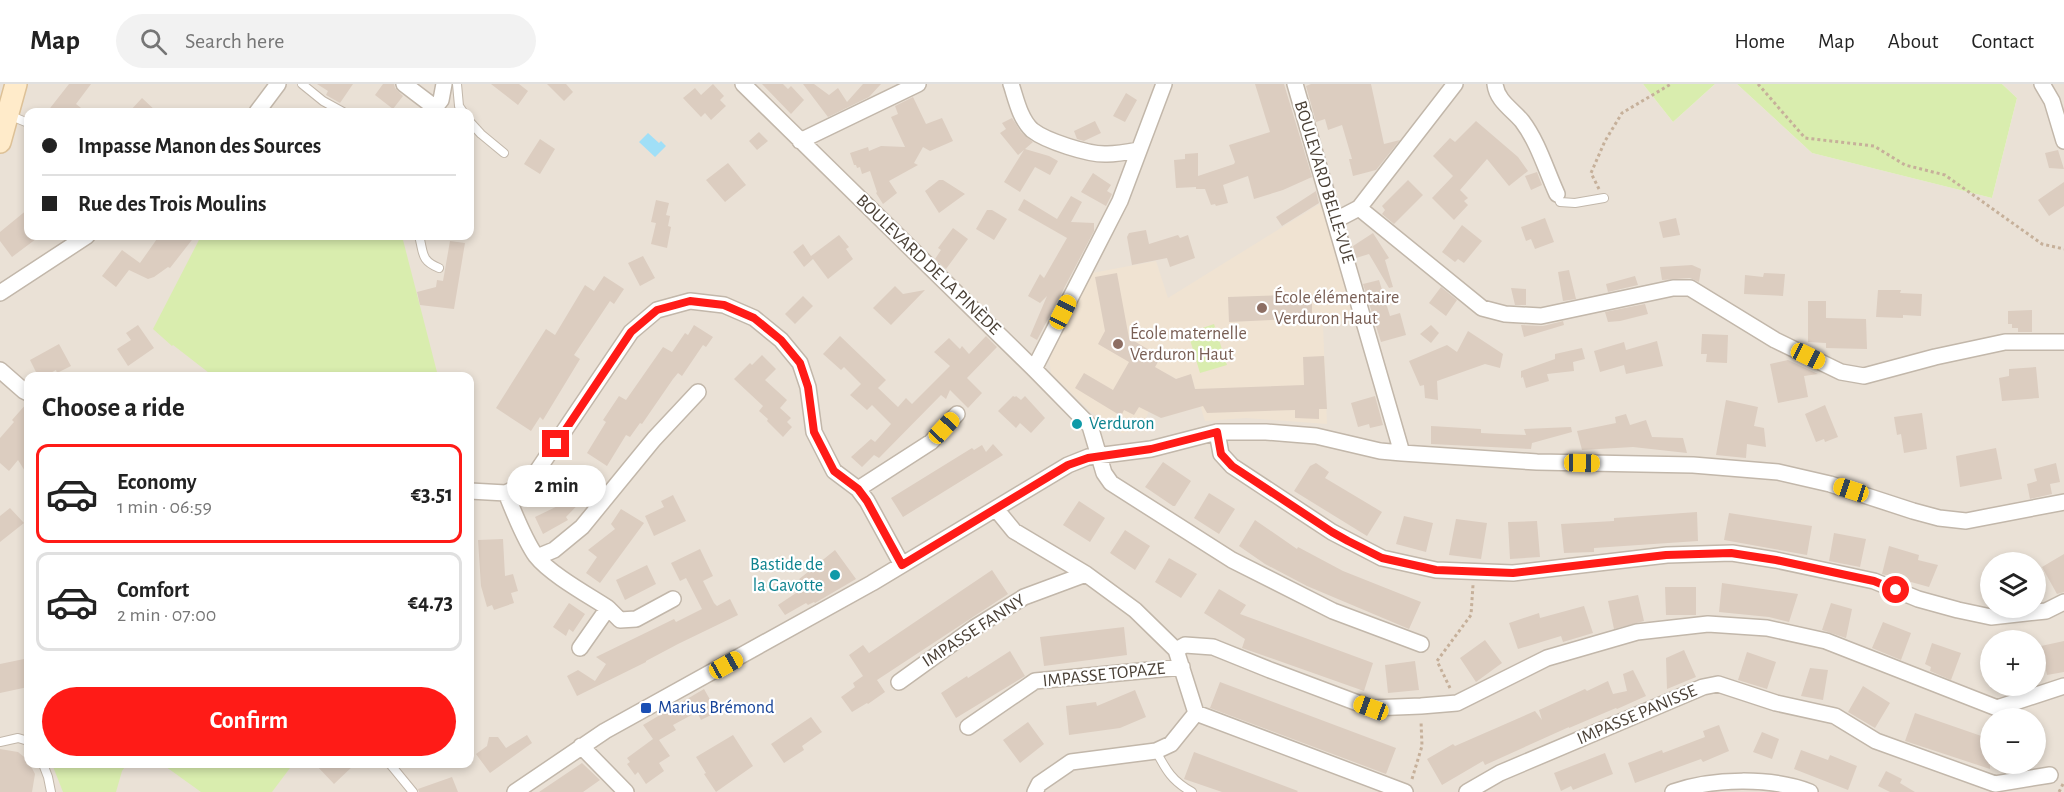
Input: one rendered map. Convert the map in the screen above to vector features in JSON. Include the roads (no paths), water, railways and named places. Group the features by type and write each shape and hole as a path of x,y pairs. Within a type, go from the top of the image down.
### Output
{"main road":[{"path":"0,142 16,84"}],"street":[{"path":"9,110 28,84"},
{"path":"260,108 278,84"},
{"path":"404,84 429,103 437,105 441,100 444,84"},
{"name":"BOULEVARD DE LA PINÈDE","path":"743,84 1090,426 1104,473 1111,483 1232,560 1333,611 1420,644"},
{"path":"800,141 918,84"},
{"path":"1011,84 1022,114 1032,129 1045,138 1098,154 1139,150"},
{"name":"BOULEVARD BELLE-VUE","path":"1295,84 1402,453"},
{"path":"1336,220 1359,208 1455,84"},
{"path":"1495,84 1500,99 1522,121 1557,194"},
{"path":"2042,84 2052,101 2064,141"},
{"path":"1034,369 1120,201 1163,85"},
{"path":"1359,208 1482,308 1505,314 1541,316 1673,288 1690,288 1775,340 1841,372 1864,376 1935,357 2005,342 2064,342"},
{"path":"0,293 81,240"},
{"path":"474,491 506,493 531,480 631,332 657,310 690,301 724,305 754,318 781,340 800,363 808,387 814,432 834,471 858,489 867,501 902,565"},
{"path":"0,370 24,391"},
{"path":"537,557 554,550 582,527 654,439 698,392"},
{"path":"858,489 931,442 957,414"},
{"path":"1217,432 1221,454 1232,466 1332,532 1382,558 1436,570 1513,573 1666,555 1731,553 1874,581 1918,599 1991,617 2046,611 2064,602"},
{"path":"515,792 604,731 902,565 1068,465 1088,458 1151,449 1217,432 1316,435 1380,451 1402,453 1537,462 1693,465 1778,472 1830,484 1939,518 1966,521 2064,502"},
{"path":"506,493 537,557 608,608 620,620 636,619 673,599"},
{"path":"996,509 1014,531 1086,574 1135,610 1176,650 1196,713"},
{"name":"IMPASSE FANNY","path":"899,682 974,628 1024,597 1086,574"},
{"path":"580,648 608,608"},
{"path":"1176,650 1185,645 1213,647 1371,708 1456,703 1547,658 1637,632 1708,624 1767,628 1826,641 1997,708 2064,686"},
{"name":"IMPASSE TOPAZE","path":"968,727 1035,681 1182,668"},
{"name":"IMPASSE PANISSE","path":"1467,792 1511,769 1703,687 1718,684 1776,703 1835,716 1876,741 1995,784 2050,775"},
{"path":"1035,792 1039,784 1071,762 1156,751 1171,744 1196,713"},
{"path":"1196,713 1405,792"},
{"path":"581,746 626,792"},
{"path":"1673,792 1693,786 1745,781 1793,785 1810,792"}],"lane":[{"path":"302,84 336,108"},
{"path":"457,84 461,108"},
{"path":"9,110 24,120"},
{"path":"474,126 504,153"},
{"path":"1557,194 1560,202 1575,203 1604,198"},
{"path":"420,240 423,256 428,264 439,268"},
{"path":"0,741 18,738 24,740"},
{"path":"1156,751 1166,770 1178,784 1192,792"},
{"path":"45,768 51,792"},
{"path":"393,768 413,792"}],"water":[{"path":"648,133 666,146 655,157 639,142"}],"place":[{"name":"École élémentaire Verduron Haut","path":"1262,308"},
{"name":"École maternelle Verduron Haut","path":"1118,344"},
{"name":"Verduron","path":"1077,424"},
{"name":"Bastide de la Gavotte","path":"835,575"},
{"name":"Marius Brémond","path":"646,708"}]}
